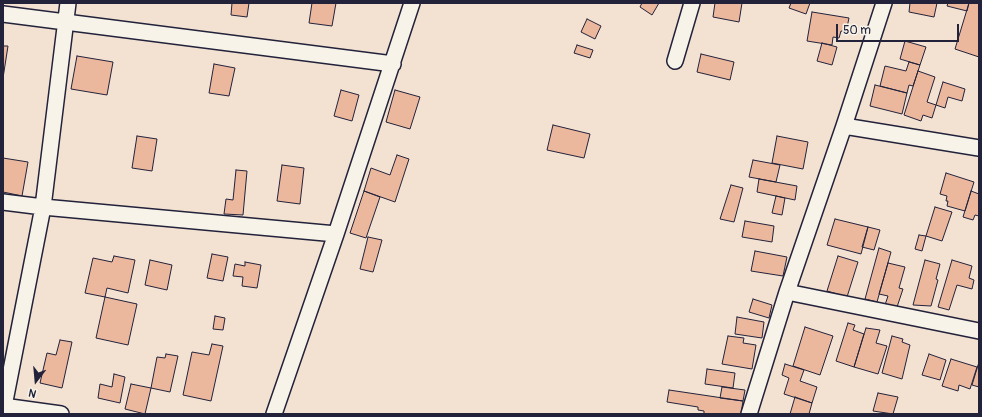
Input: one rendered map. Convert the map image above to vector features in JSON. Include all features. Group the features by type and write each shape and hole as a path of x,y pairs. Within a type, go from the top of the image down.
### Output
{"street":[{"path":"61,414 3,406 43,208 68,3"},
{"path":"274,414 336,234 412,3"},
{"path":"675,61 692,3"},
{"path":"749,414 787,292 844,126 884,3"},
{"path":"3,14 393,64"},
{"path":"844,126 979,148"},
{"path":"3,202 43,208 336,234"},
{"path":"787,292 979,332"}],"building":[{"path":"232,3 249,3 247,17 231,15"},
{"path":"312,3 336,3 332,26 309,23"},
{"path":"642,3 659,3 652,15 640,7"},
{"path":"715,3 742,3 739,22 713,17"},
{"path":"791,3 810,3 806,14 789,8"},
{"path":"910,3 937,3 934,17 909,12"},
{"path":"948,3 969,3 967,11 947,6"},
{"path":"969,3 979,3 979,57 955,49"},
{"path":"812,12 849,18 846,32 841,31 839,38 833,37 832,45 807,41"},
{"path":"587,19 601,26 595,39 581,32"},
{"path":"905,41 926,47 920,65 900,59"},
{"path":"822,43 837,47 832,65 817,61"},
{"path":"577,45 593,50 590,58 574,53"},
{"path":"3,46 8,46 3,78"},
{"path":"701,54 734,62 730,80 697,72"},
{"path":"77,56 113,62 107,95 71,89"},
{"path":"909,62 920,65 913,86 909,85 907,93 880,86 885,66 906,71"},
{"path":"214,64 235,68 229,96 209,93"},
{"path":"918,71 935,77 927,102 936,105 932,118 923,115 921,121 904,115"},
{"path":"943,82 965,89 962,101 948,97 945,108 936,105"},
{"path":"875,85 907,93 902,114 870,106"},
{"path":"341,90 359,95 352,121 334,116"},
{"path":"395,90 420,97 410,129 386,122"},
{"path":"553,125 590,134 584,158 547,150"},
{"path":"137,136 157,139 152,171 132,168"},
{"path":"777,136 808,142 803,169 772,163"},
{"path":"397,155 409,159 395,202 364,191 371,168 390,175"},
{"path":"3,158 28,162 22,196 3,192"},
{"path":"753,160 780,165 776,182 749,177"},
{"path":"282,165 304,168 300,204 277,201"},
{"path":"236,170 247,171 243,215 224,214 226,199 233,200"},
{"path":"946,173 974,182 965,211 947,206 947,196 940,194"},
{"path":"759,179 797,186 795,200 757,192"},
{"path":"731,185 743,188 734,222 720,219"},
{"path":"364,191 380,197 366,238 350,233"},
{"path":"971,191 979,194 979,216 975,215 973,220 963,217"},
{"path":"776,196 785,198 782,215 772,213"},
{"path":"935,207 952,212 942,241 926,236"},
{"path":"835,219 868,227 861,254 827,245"},
{"path":"745,221 774,226 772,242 742,237"},
{"path":"868,227 880,230 874,250 862,247"},
{"path":"919,235 926,236 922,251 915,249"},
{"path":"368,237 382,240 373,272 360,269"},
{"path":"879,248 891,252 877,302 865,299"},
{"path":"755,251 787,257 783,276 751,271"},
{"path":"212,254 228,257 223,281 207,278"},
{"path":"114,256 135,260 128,293 107,288 105,297 85,293 93,258 112,262"},
{"path":"838,256 858,262 847,297 827,291"},
{"path":"150,260 172,265 167,290 145,285"},
{"path":"925,260 940,264 936,279 938,280 931,306 913,305"},
{"path":"952,260 972,266 969,278 974,280 972,289 957,285 949,310 938,307"},
{"path":"245,262 261,265 257,288 242,286 243,277 233,276 235,264 245,266"},
{"path":"888,263 905,267 899,288 903,289 897,307 885,305 888,296 879,294"},
{"path":"105,297 137,304 128,345 96,338"},
{"path":"753,299 772,305 769,318 749,312"},
{"path":"215,316 225,318 223,330 213,329"},
{"path":"737,317 764,322 762,338 735,334"},
{"path":"848,323 855,325 853,330 864,334 854,367 836,361"},
{"path":"805,327 833,336 820,375 793,366"},
{"path":"866,328 880,330 876,343 887,346 878,374 854,367"},
{"path":"728,336 744,338 743,343 756,345 752,369 722,364"},
{"path":"892,336 903,339 902,342 910,345 902,379 882,373"},
{"path":"60,340 72,342 62,388 40,383 47,353 56,355"},
{"path":"212,344 223,346 211,401 183,395 192,352 209,355"},
{"path":"166,354 178,356 170,392 151,388 157,357 165,358"},
{"path":"929,354 946,360 940,380 922,375"},
{"path":"951,359 977,367 970,389 959,385 958,391 942,386"},
{"path":"979,362 979,387 972,385"},
{"path":"785,364 804,370 800,381 817,387 812,403 784,394 789,378 782,375"},
{"path":"707,369 735,373 733,388 705,384"},
{"path":"114,374 125,377 120,403 98,398 100,384 112,387"},
{"path":"131,384 151,388 145,414 125,409"},
{"path":"722,387 745,390 743,401 720,398"},
{"path":"669,390 743,401 741,414 704,414 704,411 698,410 698,407 667,402"},
{"path":"878,393 898,397 893,414 873,411"},
{"path":"795,397 812,403 809,414 790,414"}]}
